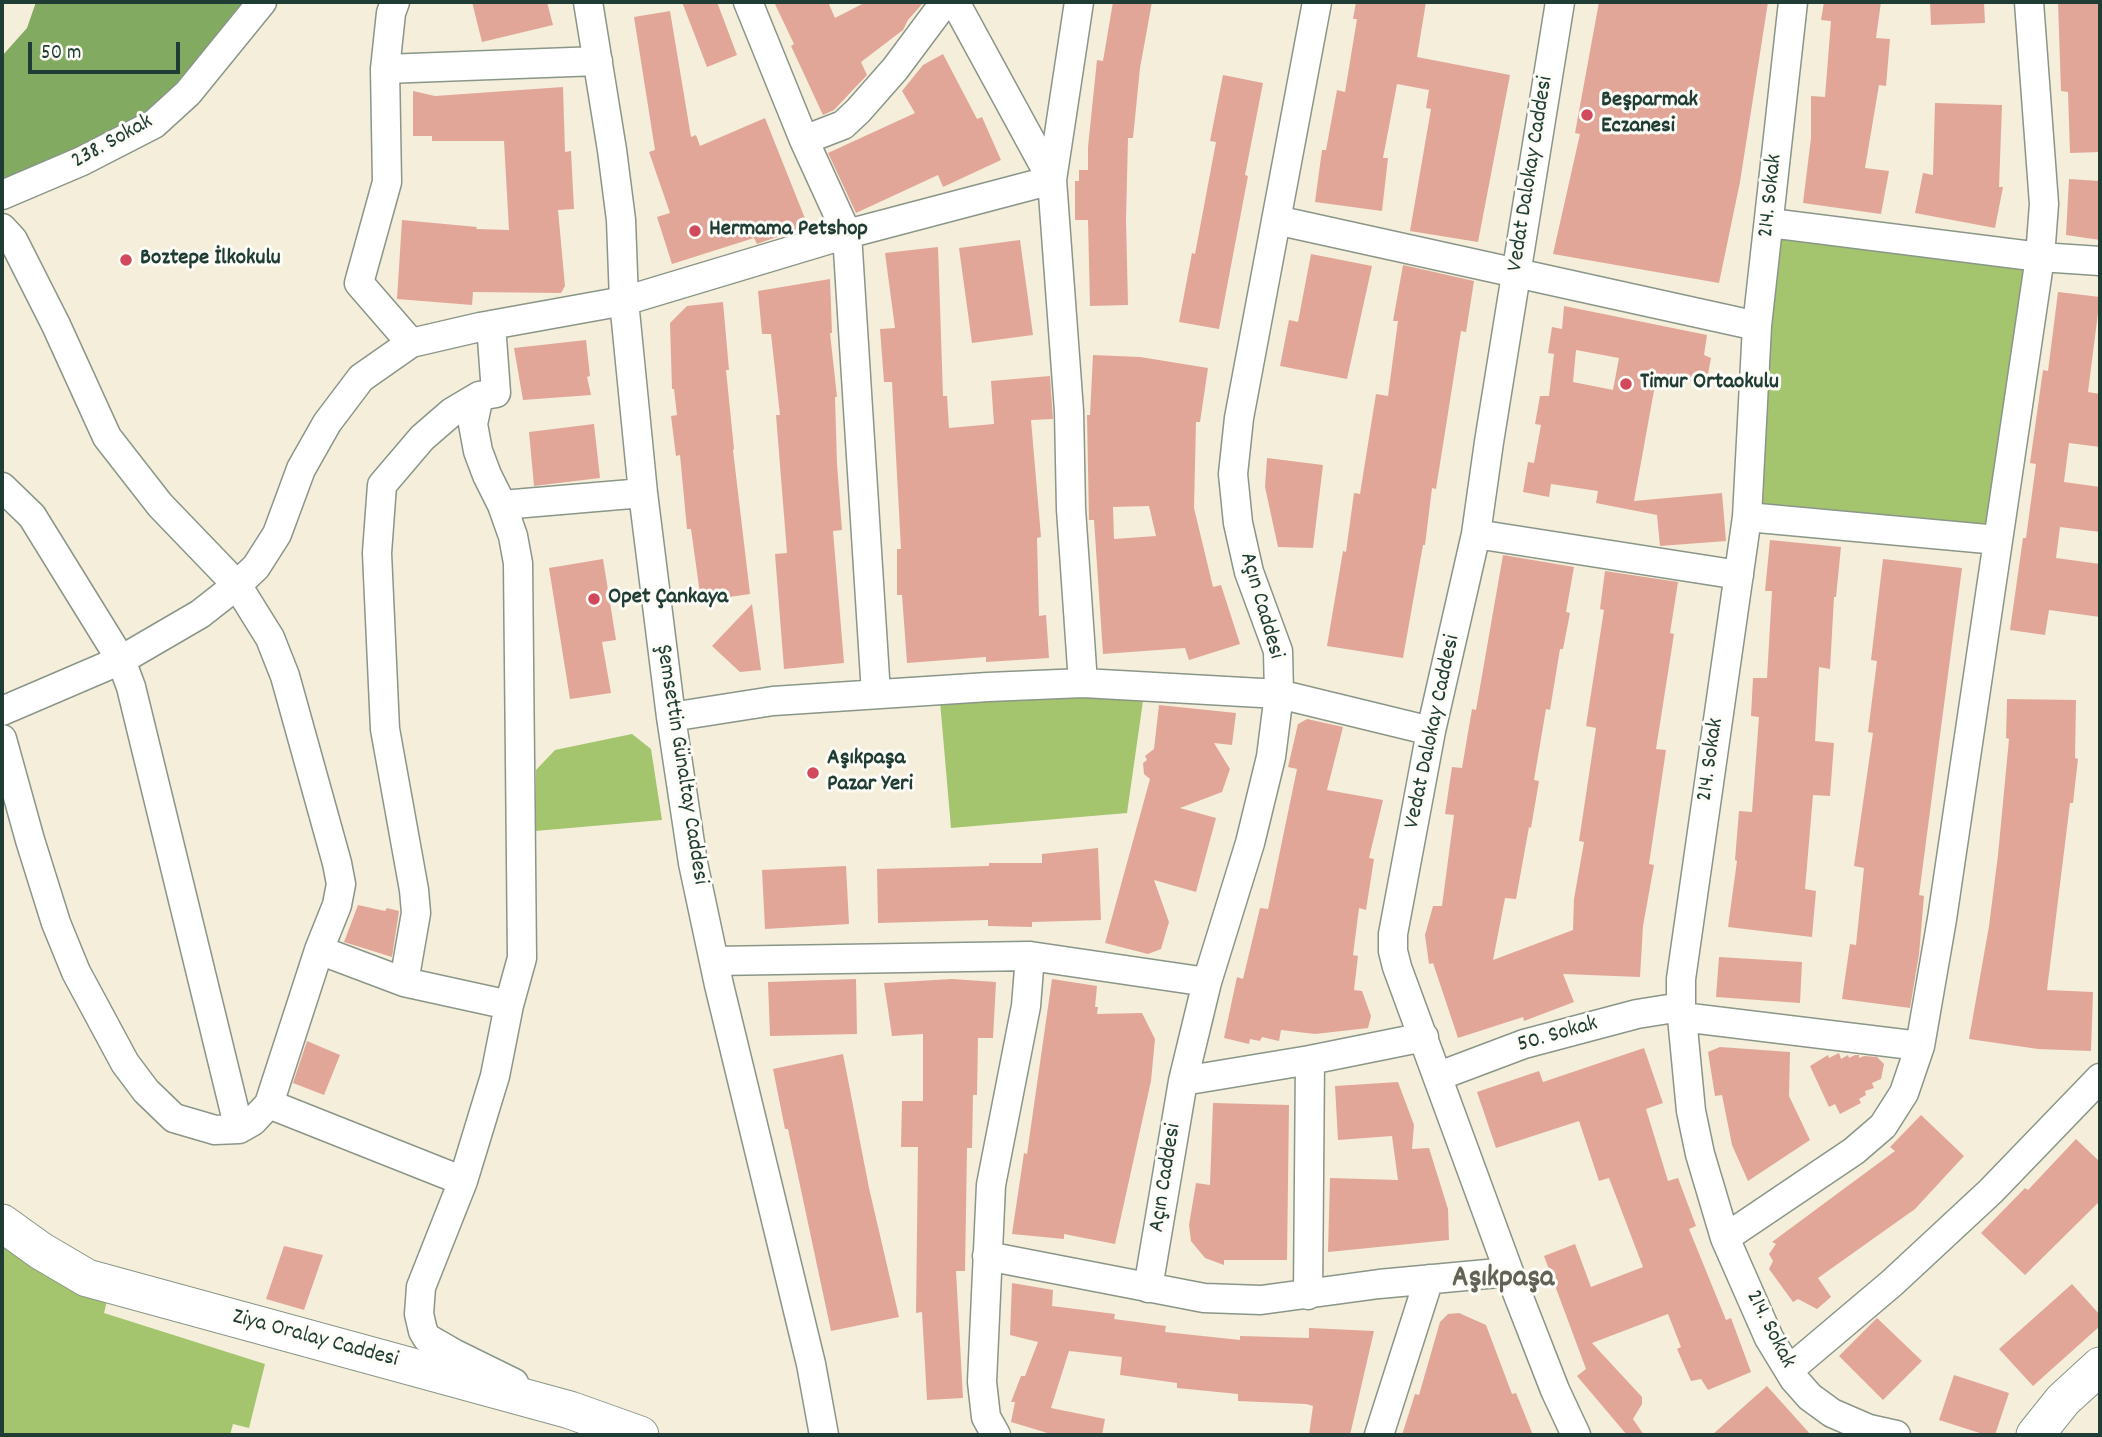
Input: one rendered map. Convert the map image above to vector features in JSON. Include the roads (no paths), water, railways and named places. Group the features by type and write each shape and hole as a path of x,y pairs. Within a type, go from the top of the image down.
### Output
{"main road":[{"name":"Ziya Oralay Caddesi","path":"2,1223 41,1251 88,1278 570,1410 640,1435"},
{"path":"2035,1435 2063,1400 2100,1366"}],"street":[{"name":"238. Sokak","path":"2,195 82,162 154,124 188,93 262,2"},
{"path":"395,2 391,13 386,69 387,182 359,283 411,343"},
{"name":"Şemsettin Günaltay Caddesi","path":"588,2 621,220 624,301 643,493 671,717 693,863 819,1401 824,1435"},
{"path":"748,2 804,140 847,234 876,694"},
{"path":"804,140 843,125 858,111 895,69 945,2"},
{"path":"955,2 1052,180"},
{"path":"1079,2 1052,180 1068,398 1071,509 1083,683"},
{"name":"Açın Caddesi","path":"1149,1288 1183,1082 1207,982 1250,843 1270,757 1279,694 1278,650 1249,572 1238,523 1233,474 1239,418 1317,2"},
{"name":"Vedat Dalokay Caddesi","path":"1560,2 1476,534 1431,732 1393,934 1393,951 1509,1272 1555,1390 1576,1435"},
{"name":"214. Sokak","path":"1793,2 1757,326 1747,517 1681,979 1681,1012 1695,1133 1712,1201 1725,1238 1769,1338 1810,1397 1832,1413 1869,1429 1896,1435"},
{"path":"1725,1238 1854,1151 1883,1126 1904,1093 1920,1046 1942,919 2040,257 2045,204 2029,2"},
{"path":"386,69 598,61"},
{"path":"2,711 121,660 200,614 237,585 256,567 277,534 302,469 327,423 361,378 411,343 491,325 624,301 847,234 1052,180"},
{"path":"1276,220 1757,326"},
{"path":"1770,223 2040,257 2100,261"},
{"path":"2,228 13,240 56,325 107,437 160,505 237,585 271,638 285,676 341,884 337,905 319,950 268,1104 253,1121 239,1129 215,1130 174,1118 146,1091 125,1063 76,972 56,923 2,739"},
{"path":"404,982 416,912 385,729 377,553 382,485 422,438 452,412 479,396 496,393 491,325"},
{"path":"479,396 473,424 478,451 486,475 502,505 513,536 518,563 522,958 509,1005 495,1076 463,1181 421,1286 419,1314 427,1338 570,1410"},
{"path":"2,487 32,516 121,660 134,698 239,1129"},
{"path":"502,505 643,493"},
{"path":"1747,517 1998,540"},
{"path":"1476,534 1739,575"},
{"path":"671,717 773,701 1083,683 1279,694 1431,732"},
{"path":"319,950 404,982 509,1005"},
{"path":"996,1435 986,1418 982,1381 991,1185 1024,1019 1030,956"},
{"path":"714,961 1030,956 1207,982"},
{"name":"50. Sokak","path":"1438,1076 1524,1044 1637,1014 1681,1012 1920,1046"},
{"path":"1183,1082 1424,1037"},
{"path":"1308,1295 1310,1060"},
{"path":"1789,1370 1892,1283 1991,1191 2100,1078"},
{"path":"268,1104 463,1181"},
{"path":"987,1256 1204,1298 1261,1300 1509,1272"},
{"path":"1379,1435 1429,1279"}],"place":[{"name":"Beşparmak Eczanesi","path":"1587,115"},
{"name":"Hermama Petshop","path":"695,231"},
{"name":"Boztepe İlkokulu","path":"126,260"},
{"name":"Timur Ortaokulu","path":"1626,384"},
{"name":"Opet Çankaya","path":"594,599"},
{"name":"Aşıkpaşa Pazar Yeri","path":"813,773"}],"district":[{"name":"Aşıkpaşa","path":"1503,1281"}]}
